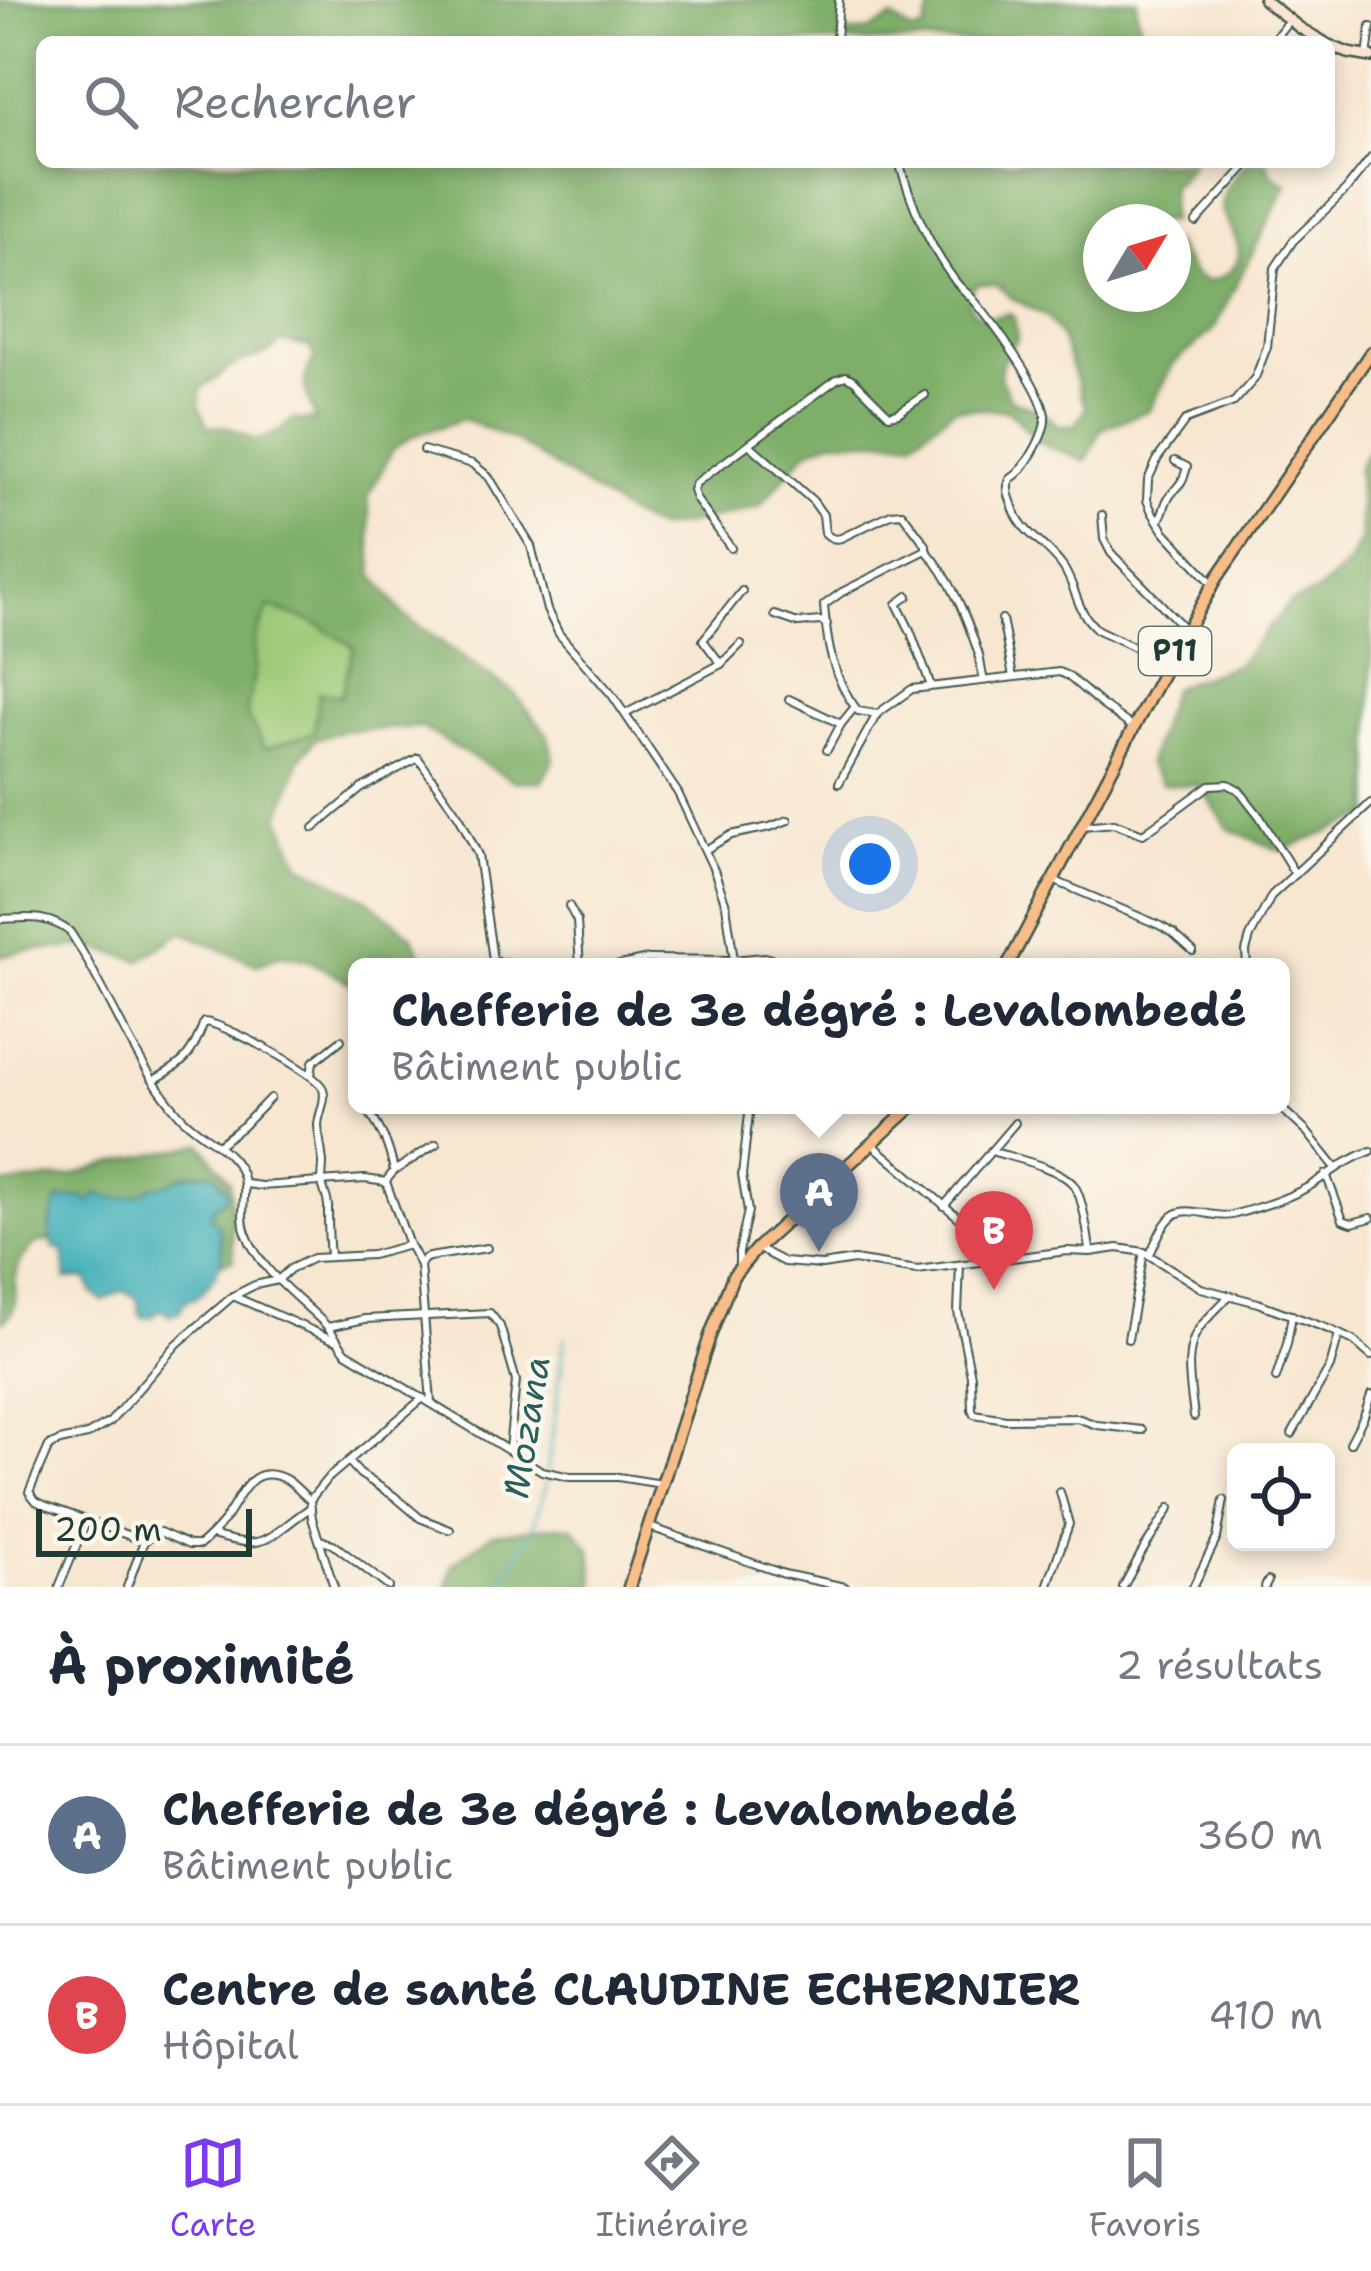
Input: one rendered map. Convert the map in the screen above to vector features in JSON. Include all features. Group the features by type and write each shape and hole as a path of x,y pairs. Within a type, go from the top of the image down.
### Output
{"main road":[{"name":"P11","path":"1011,958 1214,585 1371,352"},
{"path":"629,1587 710,1336 739,1268 904,1114"}],"street":[{"path":"836,36 839,0"},
{"path":"1264,0 1314,36"},
{"path":"1277,36 1289,20"},
{"path":"1335,47 1369,57 1371,27"},
{"path":"1214,585 1158,521 1147,500 1148,480 1186,420 1234,402 1255,378 1267,347 1275,268 1371,158"},
{"path":"901,168 913,207 939,257 1019,364 1046,417 1038,442 1010,479 1007,490 1016,519 1062,566 1081,613 1090,623 1168,663"},
{"path":"1196,223 1245,168"},
{"path":"731,548 693,490 696,483 837,379 854,380 889,415 925,394"},
{"path":"749,445 813,501 823,515 828,537 841,538 902,513 942,568 980,656 984,680"},
{"path":"423,451 473,464 489,477 531,546 547,610 560,634 625,714 678,793 725,905 733,958"},
{"path":"1158,521 1184,480 1187,467 1174,460"},
{"path":"1102,515 1111,553 1187,631"},
{"path":"877,714 854,707 839,681 827,650 823,608 826,602 926,550"},
{"path":"721,664 703,640 742,591"},
{"path":"908,596 897,604 931,686"},
{"path":"775,615 827,625"},
{"path":"1002,619 1012,677"},
{"path":"625,714 721,664 742,644"},
{"path":"839,783 877,714 911,689 1064,673 1135,728"},
{"path":"789,699 841,724"},
{"path":"827,750 854,707"},
{"path":"314,828 362,788 418,758 460,818 478,855 493,958"},
{"path":"1082,826 1114,824 1143,834 1210,785 1228,784 1239,790 1260,818 1295,874"},
{"path":"1246,958 1250,937 1268,900 1371,803"},
{"path":"705,850 731,835 788,820"},
{"path":"1053,880 1160,925 1193,951"},
{"path":"569,906 577,921 579,958"},
{"path":"0,920 39,917 70,932 154,1080 180,1115 218,1145 242,1173 244,1229 278,1280 328,1327 346,1352 542,1471 662,1484"},
{"path":"154,1080 192,1053 204,1022 217,1022 311,1075 324,1096 317,1121 329,1207 330,1256"},
{"path":"311,1075 313,1062 341,1040"},
{"path":"218,1145 270,1098"},
{"path":"370,1114 380,1126 394,1171"},
{"path":"739,1268 748,1211 742,1175 749,1114"},
{"path":"1288,1114 1335,1167"},
{"path":"944,1206 1015,1123"},
{"path":"386,1182 394,1171 436,1144"},
{"path":"872,1144 969,1225 984,1218 1018,1222"},
{"path":"1128,1339 1147,1253 1177,1213 1235,1214 1303,1190 1371,1150"},
{"path":"991,1151 1070,1180 1078,1192 1090,1252"},
{"path":"1326,1174 1343,1220 1352,1223 1371,1218"},
{"path":"245,1184 386,1182"},
{"path":"386,1182 421,1265 427,1400"},
{"path":"144,1541 30,1496 46,1451 54,1443 87,1436 110,1422 177,1344 233,1296 278,1280 313,1258 372,1256 409,1245"},
{"path":"757,1248 784,1262 814,1265 854,1260 909,1270 1067,1251 1118,1248 1147,1253 1202,1288 1340,1334 1371,1356"},
{"path":"421,1265 429,1257 487,1249"},
{"path":"960,1265 958,1312 974,1414 1006,1419 1077,1418 1142,1430"},
{"path":"233,1296 335,1340"},
{"path":"1194,1417 1187,1361 1196,1331 1230,1296"},
{"path":"328,1327 365,1318 485,1311 496,1319 517,1387 509,1449"},
{"path":"1276,1378 1292,1315"},
{"path":"1292,1434 1330,1367 1340,1334"},
{"path":"1350,1443 1371,1395"},
{"path":"212,1535 240,1543 263,1542 310,1504 326,1480 427,1400"},
{"path":"349,1462 420,1518 450,1529"},
{"path":"127,1587 144,1541 164,1533 195,1546 212,1535 246,1484 258,1478 281,1478 310,1504 334,1587"},
{"path":"1047,1587 1070,1524 1060,1492"},
{"path":"1193,1587 1216,1538 1224,1500"},
{"path":"1123,1587 1170,1508"},
{"path":"59,1587 87,1520"},
{"path":"647,1526 784,1574 844,1587"},
{"path":"320,1540 333,1544 389,1587"}],"green space":[{"path":"0,0 805,0 823,4 845,0 841,34 869,31 892,18 912,32 924,30 933,0 1137,0 1143,36 36,36 36,168 1188,168 1171,185 1170,204 1083,204 1083,312 1191,312 1191,271 1205,281 1220,278 1236,264 1239,250 1222,210 1223,199 1242,168 1269,168 1287,185 1213,330 1173,364 1149,410 1101,429 1086,462 1038,442 1008,410 955,408 913,440 832,440 808,450 759,507 655,528 514,440 463,419 413,436 393,449 368,496 373,574 403,615 515,694 547,734 554,758 542,781 514,781 421,727 341,731 315,739 300,759 280,816 299,863 368,900 412,936 423,958 348,958 348,982 308,960 281,955 257,965 183,932 140,960 88,946 0,957","holes":["978,284 997,285 1047,317 1061,337 1086,409 1075,426 1060,426 1038,409 1008,396 1000,376 1002,362 1017,339 1014,318 1009,313 994,317 976,313 968,294","281,341 310,347 315,359 305,389 316,420 292,420 257,441 225,426 208,427 199,405 201,388","269,607 313,622 354,647 341,696 319,692 314,732 265,749 246,714 255,670 255,639"]},
{"path":"1371,446 1371,815 1281,851 1229,829 1200,786 1162,784 1148,764 1172,688 1238,664 1290,603 1316,593 1349,564 1361,538 1358,468"},
{"path":"269,607 313,622 354,647 341,696 319,693 315,732 265,749 246,714 255,670 255,639"},
{"path":"202,1144 230,1182 233,1260 222,1264 219,1225 210,1217 215,1205 225,1199 225,1186 213,1172 189,1173 125,1198 98,1194 89,1202 59,1199 50,1223 50,1241 35,1243 21,1261 13,1310 2,1322 0,1185 72,1176"},
{"path":"572,1527 591,1549 595,1587 447,1587 453,1564 493,1533"}],"water":[{"path":"213,1172 228,1193 210,1217 219,1224 220,1261 209,1284 185,1301 180,1312 171,1316 161,1309 142,1317 137,1299 129,1294 122,1291 103,1301 93,1294 86,1278 66,1279 63,1250 54,1249 51,1237 59,1199 82,1197 89,1202 98,1194 125,1198 186,1175"}],"waterway":[{"name":"Mozana","path":"499,1587 531,1533 545,1489 565,1337"}],"place":[{"name":"Chefferie de 3e dégré : Levalombedé","path":"819,1252"},
{"name":"Centre de santé CLAUDINE ECHERNIER","path":"994,1290"}]}
